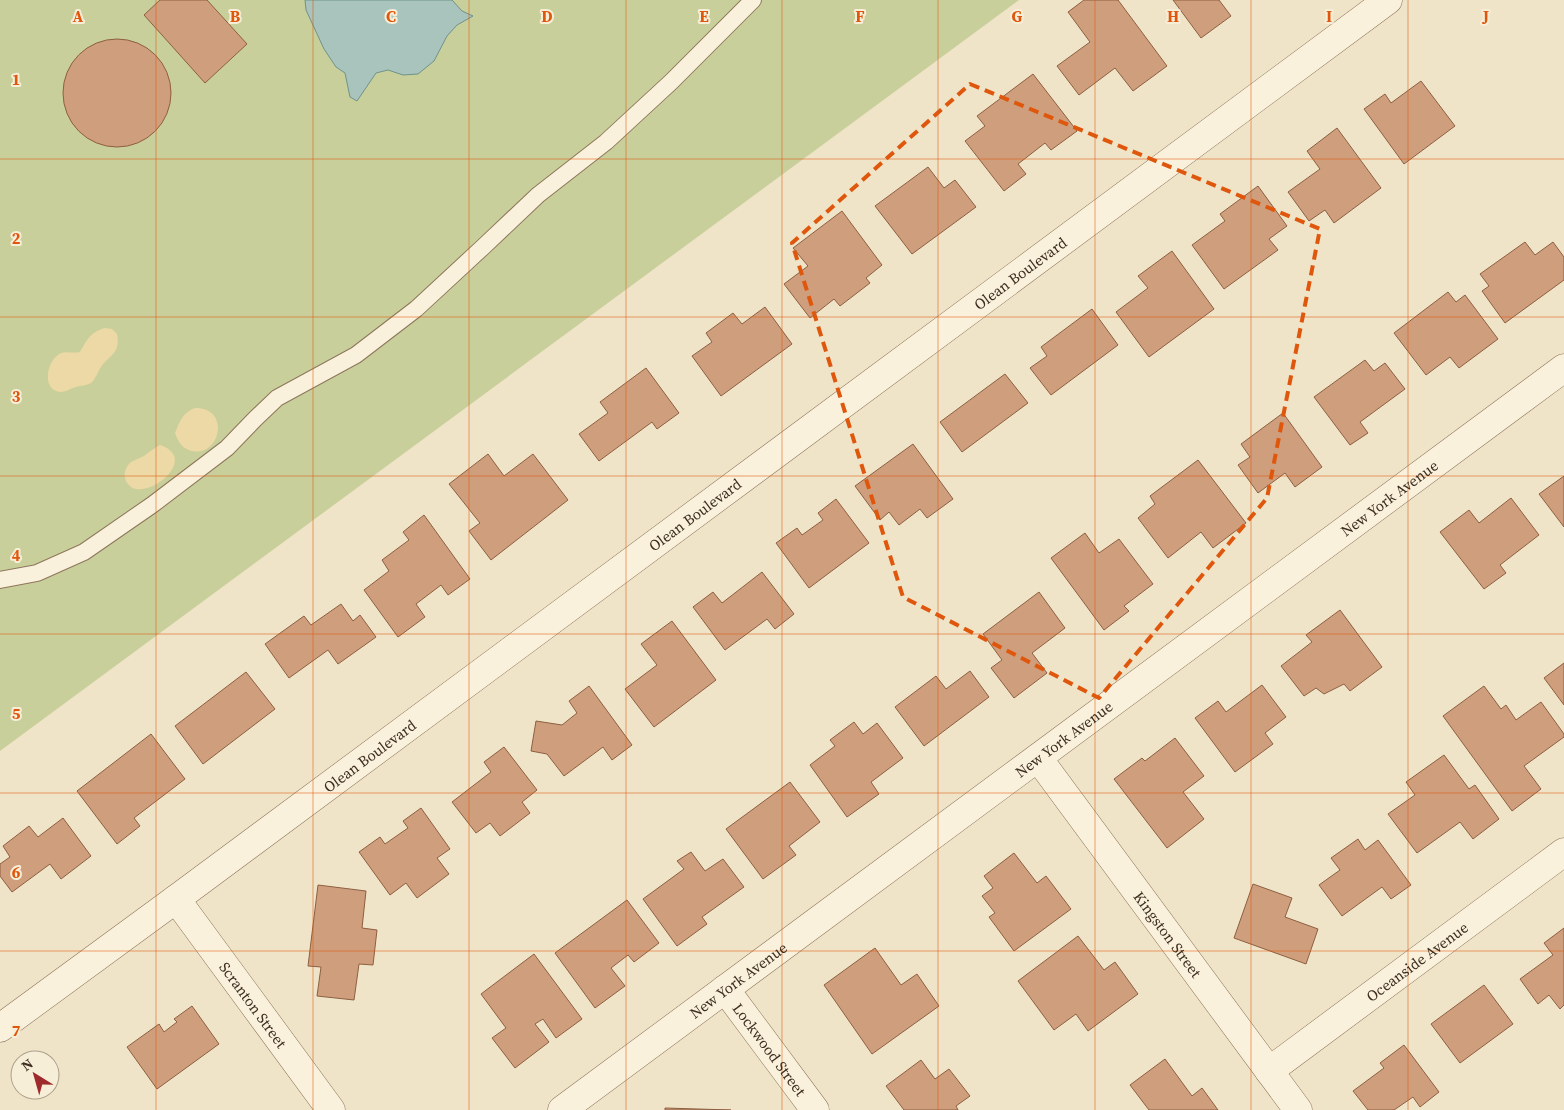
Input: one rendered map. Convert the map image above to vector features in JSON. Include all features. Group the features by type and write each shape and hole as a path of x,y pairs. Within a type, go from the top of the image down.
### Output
{"street":[{"name":"Olean Boulevard","path":"0,1028 1388,0"},
{"name":"New York Avenue","path":"562,1110 1564,368"},
{"name":"Kingston Street","path":"1038,758 1298,1110"},
{"name":"Oceanside Avenue","path":"1269,1070 1564,852"},
{"name":"Scranton Street","path":"176,899 332,1110"},
{"name":"Lockwood Street","path":"725,989 815,1110"}],"lane":[{"path":"0,580 37,572 84,552 152,505 227,448 278,398 356,355 416,309 538,195 606,142 671,82 753,0"}],"highlighted area":[{"path":"970,84 1320,229 1267,498 1099,698 903,597 792,243"}],"green space":[{"path":"0,0 1019,0 0,751"}],"sand":[{"path":"105,328 112,329 117,334 118,344 113,354 102,365 93,381 89,384 61,392 51,387 48,376 54,359 63,353 80,352 92,334"},
{"path":"195,408 207,410 214,416 218,424 218,433 214,442 208,448 199,451 189,450 184,447 175,433 180,421"},
{"path":"160,445 170,450 174,456 175,463 172,470 159,483 150,487 135,489 131,487 125,478 125,471 128,465"}],"water":[{"path":"305,0 452,0 462,11 473,16 457,25 447,36 434,61 418,74 403,75 388,70 376,73 357,101 350,97 345,73 336,67 324,49 306,10"}],"building":[{"path":"160,0 207,0 247,44 205,83 144,15"},
{"path":"1084,0 1118,0 1167,66 1133,91 1115,68 1079,95 1057,66 1090,42 1068,12"},
{"path":"1173,0 1219,0 1231,16 1201,38"},
{"path":"117,39 138,43 155,55 167,72 171,93 167,114 155,131 138,143 117,147 96,143 79,131 67,114 63,93 67,72 79,55 96,43"},
{"path":"1033,74 1077,131 1051,150 1045,143 1018,164 1026,174 1004,191 965,141 985,126 977,116"},
{"path":"1421,81 1455,126 1404,164 1364,109 1385,94 1391,103"},
{"path":"1337,128 1381,188 1334,223 1325,210 1309,221 1288,192 1320,169 1307,151"},
{"path":"928,167 944,188 955,180 976,207 912,254 875,206"},
{"path":"1258,186 1287,226 1269,239 1278,250 1224,289 1192,245 1225,221 1220,214"},
{"path":"842,211 882,265 866,278 870,283 840,306 834,299 810,318 784,284 808,266 793,248"},
{"path":"1525,242 1535,255 1553,242 1564,257 1564,280 1505,323 1482,291 1489,286 1480,274"},
{"path":"1172,251 1214,309 1149,357 1116,312 1148,288 1138,276"},
{"path":"1448,292 1456,302 1465,295 1498,339 1459,368 1450,357 1426,375 1394,333"},
{"path":"765,307 792,344 721,396 692,356 712,342 706,333 733,313 742,324"},
{"path":"1092,309 1118,345 1051,395 1030,368 1047,356 1041,347"},
{"path":"1365,360 1374,371 1385,363 1405,389 1360,422 1368,433 1350,445 1314,397"},
{"path":"646,368 679,413 657,429 652,422 599,461 579,434 608,413 600,402"},
{"path":"1005,374 1028,403 962,452 940,422"},
{"path":"1283,413 1322,467 1295,487 1285,473 1258,493 1238,465 1250,457 1241,444"},
{"path":"913,444 953,499 927,518 920,509 899,525 889,512 880,520 855,486"},
{"path":"488,454 504,476 533,454 568,500 491,560 469,531 480,523 449,484"},
{"path":"1198,460 1246,523 1213,548 1201,532 1168,558 1138,518 1155,504 1150,496"},
{"path":"1564,476 1564,527 1539,494"},
{"path":"1511,498 1539,535 1500,565 1506,573 1484,589 1440,532 1469,510 1479,523"},
{"path":"836,499 869,543 809,588 776,543 797,528 802,535 823,520 818,513"},
{"path":"424,515 470,579 448,595 441,585 416,604 425,617 398,637 364,590 389,571 382,560 409,540 403,532"},
{"path":"1085,533 1099,553 1119,539 1153,584 1124,606 1129,611 1104,630 1051,558"},
{"path":"762,572 794,614 775,629 767,619 725,650 693,607 713,592 722,603"},
{"path":"1039,592 1065,628 1032,653 1047,673 1014,698 991,668 1002,660 983,634"},
{"path":"341,604 353,621 360,615 376,637 338,664 328,650 289,678 265,644 304,616 311,625"},
{"path":"1340,610 1382,667 1350,691 1344,684 1324,694 1316,688 1304,696 1281,666 1312,642 1306,635"},
{"path":"672,621 716,680 654,727 625,689 657,665 641,644"},
{"path":"1564,663 1564,705 1544,678"},
{"path":"970,671 989,697 924,746 895,707 936,676 946,689"},
{"path":"246,672 275,709 203,764 175,726"},
{"path":"1262,685 1286,717 1265,733 1273,744 1235,772 1195,718 1218,701 1226,712"},
{"path":"589,686 632,745 612,760 603,747 564,776 547,754 531,751 536,721 562,725 577,713 569,701"},
{"path":"1484,686 1501,709 1506,705 1516,720 1541,702 1564,734 1564,737 1524,766 1541,789 1512,811 1443,716"},
{"path":"854,722 863,734 877,723 903,758 871,782 879,794 847,817 810,765 835,746 830,740"},
{"path":"151,734 185,779 134,818 140,826 117,844 77,791"},
{"path":"1175,738 1204,776 1183,792 1204,819 1167,848 1114,779 1142,758 1145,761"},
{"path":"504,747 537,790 522,802 530,813 500,836 490,823 476,833 452,802 491,772 484,762"},
{"path":"1444,755 1469,789 1475,785 1499,819 1473,839 1460,822 1417,853 1388,814 1415,795 1406,782"},
{"path":"790,782 820,822 789,846 796,855 763,879 726,829"},
{"path":"421,808 450,849 437,858 449,874 417,898 406,883 390,895 359,852 380,837 385,844 408,828 403,821"},
{"path":"63,818 91,856 61,879 50,864 12,892 0,876 0,864 10,857 3,846 29,826 38,837"},
{"path":"1358,839 1365,850 1378,840 1411,885 1391,899 1382,887 1342,916 1319,885 1340,870 1331,858"},
{"path":"691,852 705,871 723,859 744,887 702,917 707,924 677,946 643,899 684,869 677,861"},
{"path":"1014,853 1037,883 1046,876 1071,909 1014,951 989,917 995,913 982,896 993,888 984,876"},
{"path":"1253,884 1292,898 1285,917 1318,929 1306,964 1234,938"},
{"path":"318,885 366,891 362,928 377,930 373,965 359,964 354,1000 317,996 321,967 308,966"},
{"path":"627,900 659,943 634,962 628,955 611,968 625,986 595,1008 555,953"},
{"path":"1564,928 1564,1005 1560,1009 1549,995 1538,1004 1520,979 1553,955 1544,943"},
{"path":"1078,936 1104,970 1115,962 1138,994 1088,1031 1076,1014 1054,1030 1018,981"},
{"path":"875,948 901,985 917,974 939,1006 872,1054 824,985"},
{"path":"534,954 582,1019 556,1038 543,1019 535,1024 549,1042 515,1068 492,1038 506,1028 481,994"},
{"path":"1484,985 1513,1024 1460,1063 1431,1024"},
{"path":"192,1006 219,1044 157,1089 127,1047 159,1024 164,1032 177,1022 174,1019"},
{"path":"1404,1045 1439,1092 1420,1107 1413,1097 1394,1110 1368,1110 1353,1091 1384,1068 1380,1063"},
{"path":"1165,1059 1192,1096 1202,1088 1218,1110 1149,1110 1130,1085"},
{"path":"921,1060 935,1079 949,1069 970,1096 956,1106 958,1110 904,1110 886,1086"},
{"path":"665,1108 731,1110 665,1110"}]}
